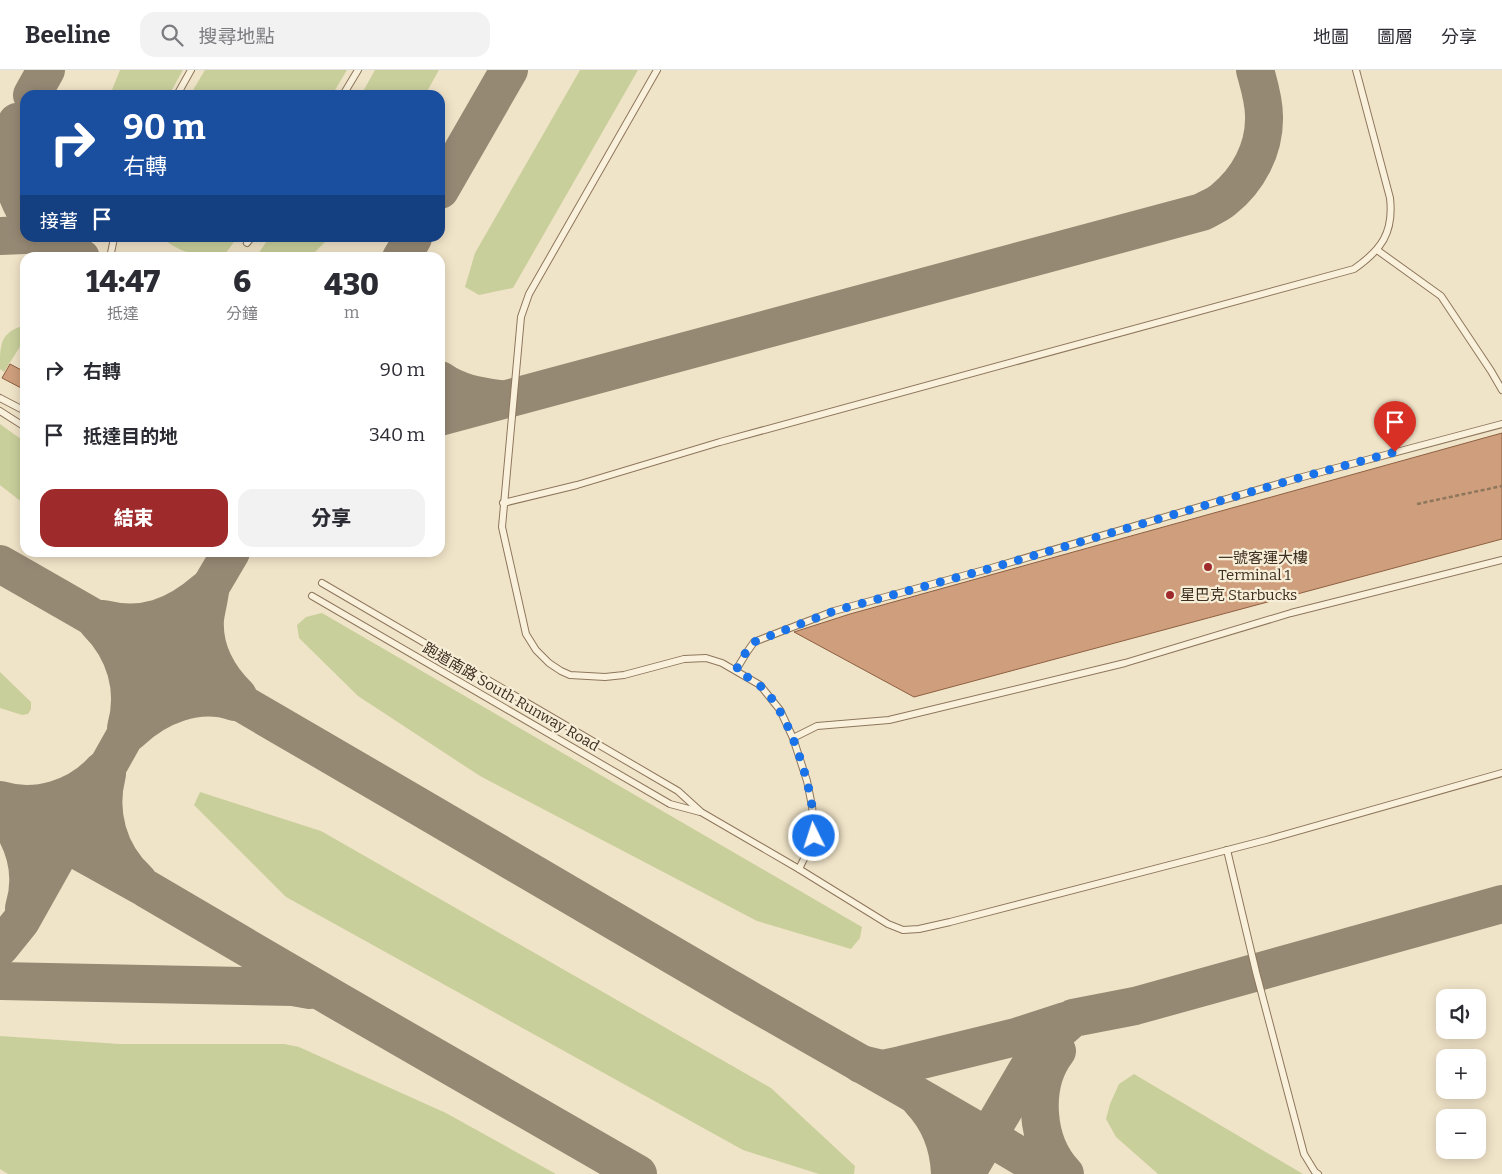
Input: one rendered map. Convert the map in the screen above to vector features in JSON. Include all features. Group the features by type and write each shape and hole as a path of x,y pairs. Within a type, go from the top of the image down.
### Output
{"lane":[{"path":"180,90 191,70"},
{"path":"346,90 358,70"},
{"path":"657,70 529,294 521,317 502,527 526,634 536,650 548,663 570,675 605,677 696,657 706,658 736,670 760,685 780,710 793,738 807,781 812,806 814,836 799,869"},
{"path":"503,504 578,485 748,434 1354,270 1377,250 1386,234 1391,211 1390,198 1356,70"},
{"path":"1377,250 1441,296 1502,390"},
{"path":"0,398 20,408"},
{"path":"0,410 20,424"},
{"path":"736,670 754,642 834,611 997,566 1295,479 1502,424"},
{"path":"793,738 817,726 889,720 1126,663 1290,613 1502,560"},
{"name":"跑道南路 South Runway Road","path":"322,583 678,791 701,812 888,924 903,930 919,929 950,922 1227,850 1502,773"},
{"name":"跑道南路 South Runway Road","path":"312,596 670,804 701,812"},
{"path":"1227,850 1256,972 1304,1154 1318,1174"}],"path":[{"path":"1417,504 1502,486"}],"green space":[{"path":"120,70 183,70 172,90 112,90"},
{"path":"205,70 347,70 335,90 193,90"},
{"path":"375,70 439,70 428,90 364,90"},
{"path":"580,70 638,70 513,288 479,295 465,287 475,253"},
{"path":"168,242 234,242 226,252 188,252"},
{"path":"266,242 325,242 315,252 259,252"},
{"path":"20,327 20,347 4,372 0,369 1,346 6,336"},
{"path":"0,424 20,438 20,501 0,485"},
{"path":"322,613 862,927 860,938 851,949 757,921 480,776 358,696 299,638 297,625 306,617"},
{"path":"0,672 31,702 31,709 28,714 22,715 0,708"},
{"path":"200,792 321,831 771,1088 855,1166 854,1174 819,1174 743,1150 286,897 194,805"},
{"path":"0,1036 120,1044 284,1044 299,1047 446,1113 556,1174 8,1174 0,1169"},
{"path":"1134,1074 1303,1174 1158,1174 1116,1137 1106,1119 1119,1084"}],"building":[{"path":"10,364 20,369 20,387 2,378"},
{"name":"一號客運大樓 Terminal 1","path":"1502,433 1502,539 914,697 794,632 850,614"}],"taxiway":[{"path":"35,90 46,70"},
{"path":"445,181 509,70"},
{"path":"445,416 1202,212 1221,202 1232,192 1247,173 1258,152 1264,128 1264,110 1255,70"},
{"path":"17,122 12,146 11,168 12,178 20,202"},
{"path":"0,236 20,235"},
{"path":"53,242 70,252"},
{"path":"405,252 411,242"},
{"path":"445,383 461,391 500,399"},
{"path":"0,947 21,921 168,659 228,557"},
{"path":"0,564 1051,1174"},
{"path":"103,619 132,622 158,618 170,614 206,590"},
{"path":"210,591 205,619 206,641 218,671 238,696"},
{"path":"97,622 115,645 126,671 130,699 126,728"},
{"path":"130,732 153,715 179,702 207,698 221,698 235,702"},
{"path":"0,800 28,804 56,800 81,788 103,770"},
{"path":"107,774 103,803 108,832 119,858 138,881"},
{"path":"0,804 64,843 638,1174"},
{"path":"0,809 15,832 25,856 28,881 24,908"},
{"path":"966,1174 1033,1060 1057,1032 1073,1018 1135,1006 1502,904"},
{"path":"0,981 293,987 310,990"},
{"path":"861,1064 882,1069 901,1065 1016,1037 1065,1021"},
{"path":"1057,1051 1043,1080 1040,1114 1047,1146 1065,1174"},
{"path":"920,1100 933,1116 942,1134 948,1153 950,1174"}],"place":[{"name":"一號客運大樓 Terminal 1","path":"1208,567"},
{"name":"星巴克 Starbucks","path":"1170,595"}],"route":[{"path":"814,836 812,806 807,781 793,738 780,710 760,685 736,670 754,642 834,611 988,569 1295,479 1395,452"}]}
